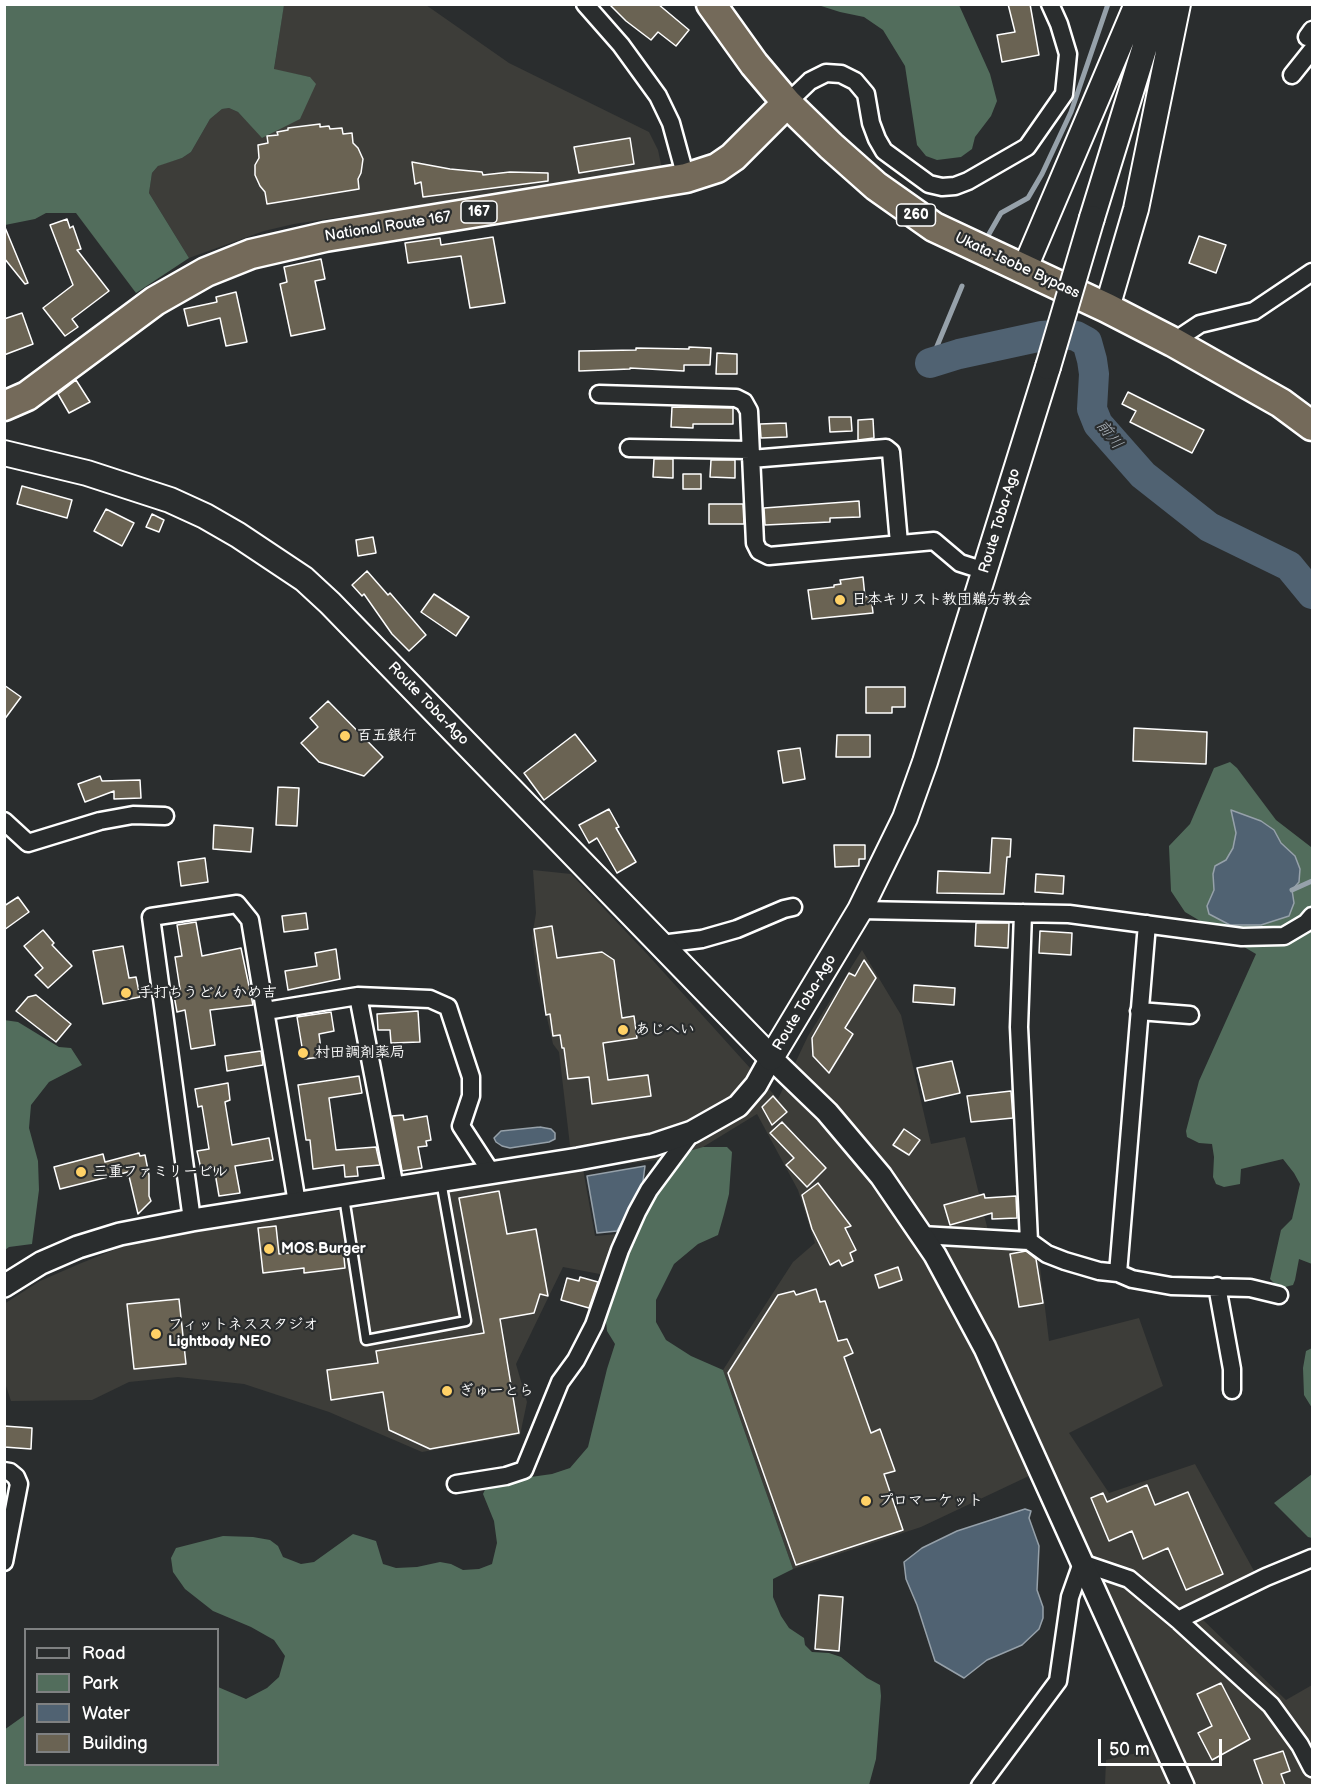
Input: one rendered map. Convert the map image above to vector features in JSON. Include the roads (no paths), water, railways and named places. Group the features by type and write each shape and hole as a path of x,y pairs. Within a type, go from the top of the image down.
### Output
{"highway":[{"name":"Ukata-Isobe Bypass","path":"711,4 754,64 787,103 876,186 934,227 1107,308 1173,342 1281,403 1312,426"},
{"name":"National Route 167","path":"4,406 27,396 146,307 206,272 251,254 325,237 686,178 717,168 733,157 787,103"}],"main road":[{"path":"1024,270 1137,4"},
{"name":"Route Toba-Ago","path":"4,453 87,473 170,500 238,535 304,579 330,603 771,1058 860,910 905,818 985,571 1158,4"},
{"path":"1107,308 1136,209 1178,4"}],"street":[{"path":"585,4 621,45 658,96 671,123 686,178"},
{"path":"787,103 810,81 825,73 841,74 855,81 866,94 871,123 884,151 929,184 942,187 955,186 1027,147 1064,94 1068,54 1050,4"},
{"path":"1292,75 1311,39"},
{"path":"1173,342 1200,324 1254,311 1312,272"},
{"path":"600,394 736,398 744,402 749,411 755,543 759,551 769,556 934,541 960,563 985,571"},
{"path":"629,448 751,455 886,448 891,452 899,543"},
{"path":"4,821 28,843 100,821 133,815 165,816"},
{"path":"192,1220 151,917 237,904 250,920 297,1203"},
{"path":"661,944 702,939 737,929 784,909 793,908"},
{"path":"860,910 1069,914 1242,937 1284,936 1312,916"},
{"path":"1023,913 1019,1026 1029,1241"},
{"path":"1118,1273 1147,924"},
{"path":"358,996 395,1188"},
{"path":"266,1011 358,996 430,999 448,1007 471,1077 471,1096 461,1126 491,1172"},
{"path":"1139,1011 1190,1016"},
{"path":"4,1286 41,1263 78,1247 120,1234 192,1220 653,1145 692,1132 738,1106 756,1084 771,1058 827,1112 881,1176 935,1255 985,1348 1183,1785"},
{"path":"456,1484 506,1476 524,1470 560,1382 576,1359 594,1325 620,1250 637,1212 649,1190 692,1132"},
{"path":"921,1235 1029,1241 1047,1254 1065,1261 1099,1271 1118,1273 1148,1283 1171,1286 1251,1288 1280,1295"},
{"path":"1217,1286 1232,1369 1232,1390"},
{"path":"4,1471 10,1472 19,1484 4,1562"},
{"path":"1178,1620 1266,1576 1312,1558"},
{"path":"1082,1563 1129,1580 1178,1620 1271,1705 1300,1745 1312,1768"},
{"path":"980,1785 1058,1681 1070,1597 1082,1563"}],"lane":[{"path":"344,1196 366,1340 466,1321 441,1181"}],"water":[{"path":"1231,810 1261,821 1274,830 1281,843 1295,856 1300,869 1299,882 1292,890 1294,903 1289,916 1261,925 1230,925 1209,914 1207,906 1214,890 1215,866 1226,860 1233,848 1236,833"},
{"path":"540,1127 551,1129 555,1133 555,1139 510,1148 502,1146 494,1138 501,1131"},
{"path":"645,1166 642,1189 617,1231 597,1233 587,1176"},
{"path":"1025,1509 1031,1511 1029,1518 1039,1546 1037,1590 1043,1607 1043,1618 1039,1629 1022,1645 987,1660 964,1678 935,1661 906,1579 904,1562 922,1548 957,1531"}],"waterway":[{"path":"989,234 1001,213 1028,198 1042,174 1071,112 1108,4"},
{"path":"930,363 962,286"},
{"name":"前川","path":"930,363 959,354 1042,336 1064,334 1076,336 1087,342 1094,374 1092,409 1098,424 1143,475 1209,527 1289,566 1312,594"},
{"path":"1292,890 1312,881"}],"place":[{"name":"日本キリスト教団鵜方教会","path":"840,600"},
{"name":"百五銀行","path":"345,736"},
{"name":"手打ちうどん かめ吉","path":"126,993"},
{"name":"あじへい","path":"623,1030"},
{"name":"村田調剤薬局","path":"303,1053"},
{"name":"三重ファミリービル","path":"81,1172"},
{"name":"MOS Burger","path":"269,1249"},
{"name":"フィットネススタジオ Lightbody NEO","path":"156,1334"},
{"name":"ぎゅーとら","path":"447,1391"},
{"name":"プロマーケット","path":"866,1501"}]}
